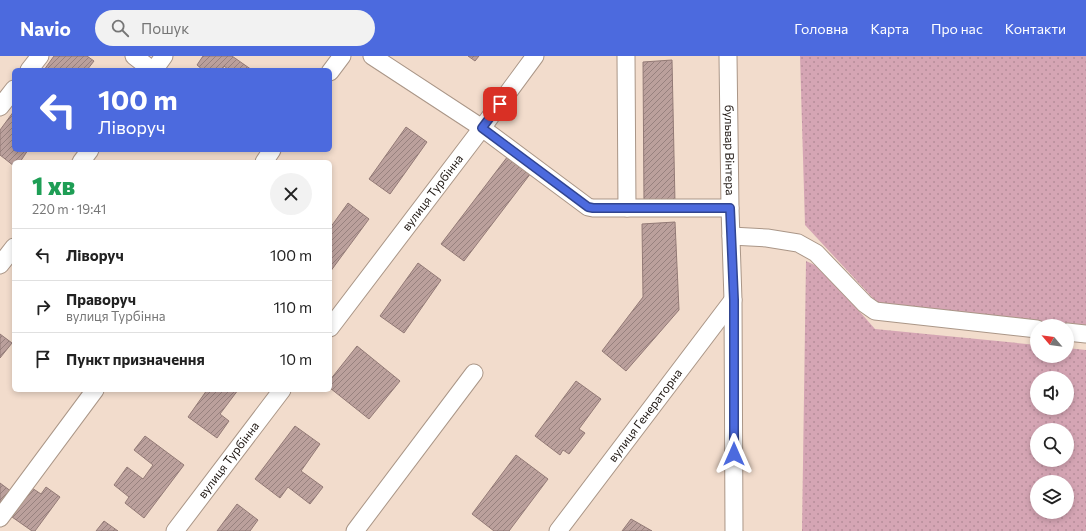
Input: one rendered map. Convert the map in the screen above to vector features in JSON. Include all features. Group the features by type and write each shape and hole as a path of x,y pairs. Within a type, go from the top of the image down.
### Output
{"street":[{"path":"31,68 40,56"},
{"path":"134,56 150,68"},
{"path":"155,68 164,56"},
{"path":"332,69 342,56"},
{"path":"372,56 482,128 588,207 730,208"},
{"name":"вулиця Турбінна","path":"332,325 535,56"},
{"path":"626,56 627,208"},
{"name":"бульвар Вінтера","path":"728,56 730,208 734,300 734,531"},
{"path":"0,107 12,92"},
{"path":"731,236 767,238 798,243 816,253 865,304 876,311 1030,328"},
{"path":"0,265 12,250"},
{"name":"вулиця Генераторна","path":"558,531 734,300"},
{"path":"1074,333 1086,334"},
{"path":"355,531 474,374"},
{"path":"0,518 94,392"},
{"name":"вулиця Турбінна","path":"175,531 280,392"}],"shaded area":[{"path":"800,56 1086,56 1086,328 1074,327 1074,319 1030,319 1030,322 881,307 805,225"},
{"path":"806,261 821,268 875,329 1030,344 1030,363 1074,363 1074,349 1086,350 1086,531 802,531"}],"building":[{"path":"54,56 87,56 94,61 89,68 45,68"},
{"path":"203,56 232,56 249,68 226,68 224,66 223,68 201,68 197,65"},
{"path":"468,56 479,56 475,61"},
{"path":"672,60 675,203 644,203 643,62"},
{"path":"12,114 12,152 27,152 21,160 12,160 12,164 0,155 0,130"},
{"path":"406,127 427,142 390,194 369,179"},
{"path":"508,156 531,173 464,261 441,244"},
{"path":"348,203 369,219 332,269 332,225"},
{"path":"675,222 679,310 626,371 602,351 643,297 642,224"},
{"path":"418,263 441,280 404,333 380,316"},
{"path":"0,334 12,343 0,358"},
{"path":"357,346 400,381 369,419 332,390 332,377"},
{"path":"576,381 601,399 579,429 585,433 569,454 563,450 560,455 535,436"},
{"path":"206,392 236,392 220,414 229,421 217,438 188,417"},
{"path":"295,426 320,444 301,471 323,487 310,504 288,487 280,498 255,479"},
{"path":"145,436 184,465 144,518 125,503 129,497 114,485 127,467 143,479 153,465 134,450"},
{"path":"516,455 548,479 509,531 494,531 472,514"},
{"path":"0,483 12,492 0,509"},
{"path":"46,487 60,497 35,531 32,531 12,517 32,488 41,494"},
{"path":"237,504 258,520 250,531 217,531"},
{"path":"631,519 652,531 622,531"},
{"path":"104,521 118,531 96,531"}],"route":[{"path":"500,104 482,128 588,207 730,208 734,300 734,454"}]}
